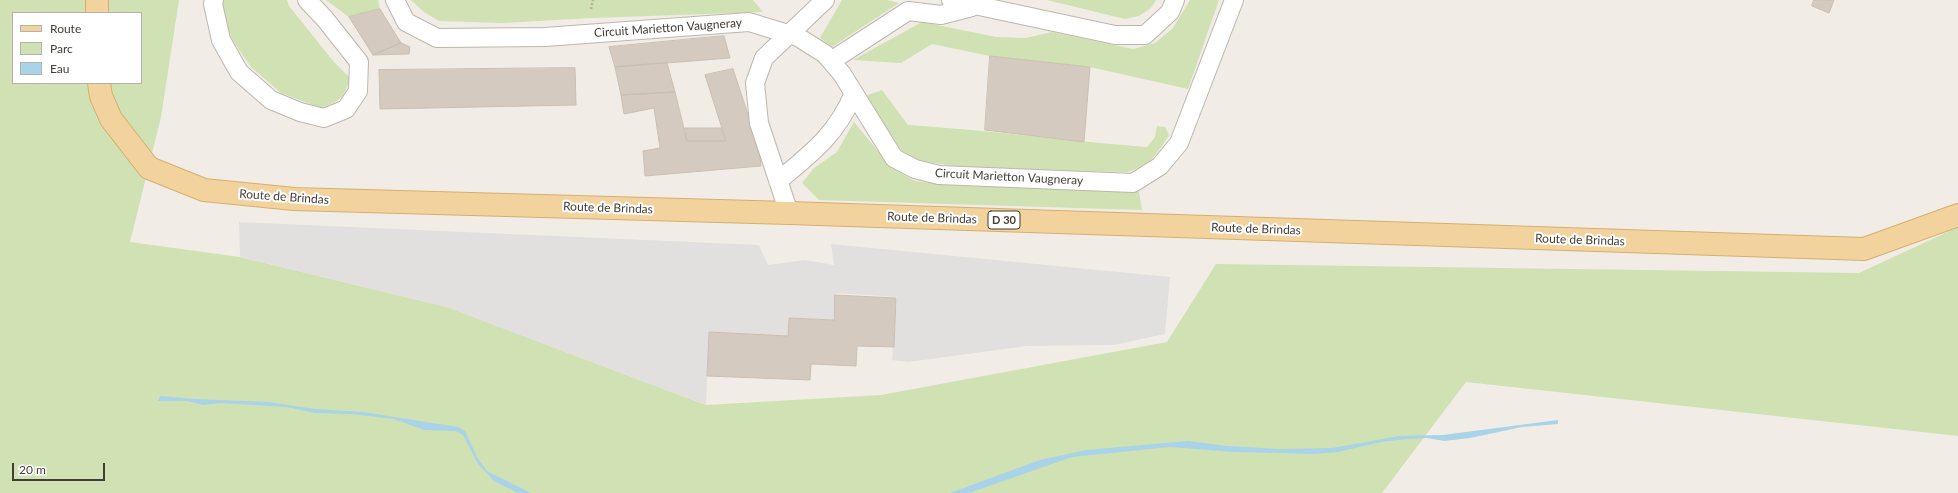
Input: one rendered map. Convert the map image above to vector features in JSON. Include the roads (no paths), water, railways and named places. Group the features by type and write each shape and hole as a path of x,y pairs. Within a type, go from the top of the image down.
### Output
{"main road":[{"path":"97,0 97,12"},
{"name":"Route de Brindas","path":"99,84 101,96 111,119 149,168 204,190 294,199 789,213 1864,249 1958,215"}],"lane":[{"path":"214,0 213,4 221,40 239,72 271,100 300,112 324,118 346,109 358,90 360,62 325,19 307,0"},
{"name":"Circuit Marietton Vaugneray","path":"395,0 406,22 437,38 545,37 749,22 798,37 825,54 842,74 894,158 915,169 939,175 1133,183 1160,166 1179,143 1234,0"},
{"path":"789,213 759,123 755,83 764,58 825,0"},
{"path":"951,0 1114,34 1145,35 1170,12 1175,0"},
{"path":"830,60 908,11 941,15 977,6"},
{"path":"778,180 825,141 845,115 854,93"}],"water":[{"path":"160,396 268,402 315,409 363,412 458,427 465,431 477,457 487,471 531,493 518,493 494,481 478,464 463,435 456,431 424,430 394,419 351,414 315,413 286,407 221,403 203,405 187,401 158,401"},
{"path":"1558,420 1558,424 1522,427 1470,438 1444,441 1427,438 1407,439 1381,442 1338,452 1314,454 1234,452 1170,447 1072,457 969,493 950,493 1040,460 1086,450 1188,441 1227,446 1280,449 1333,448 1399,436 1443,435"}]}
